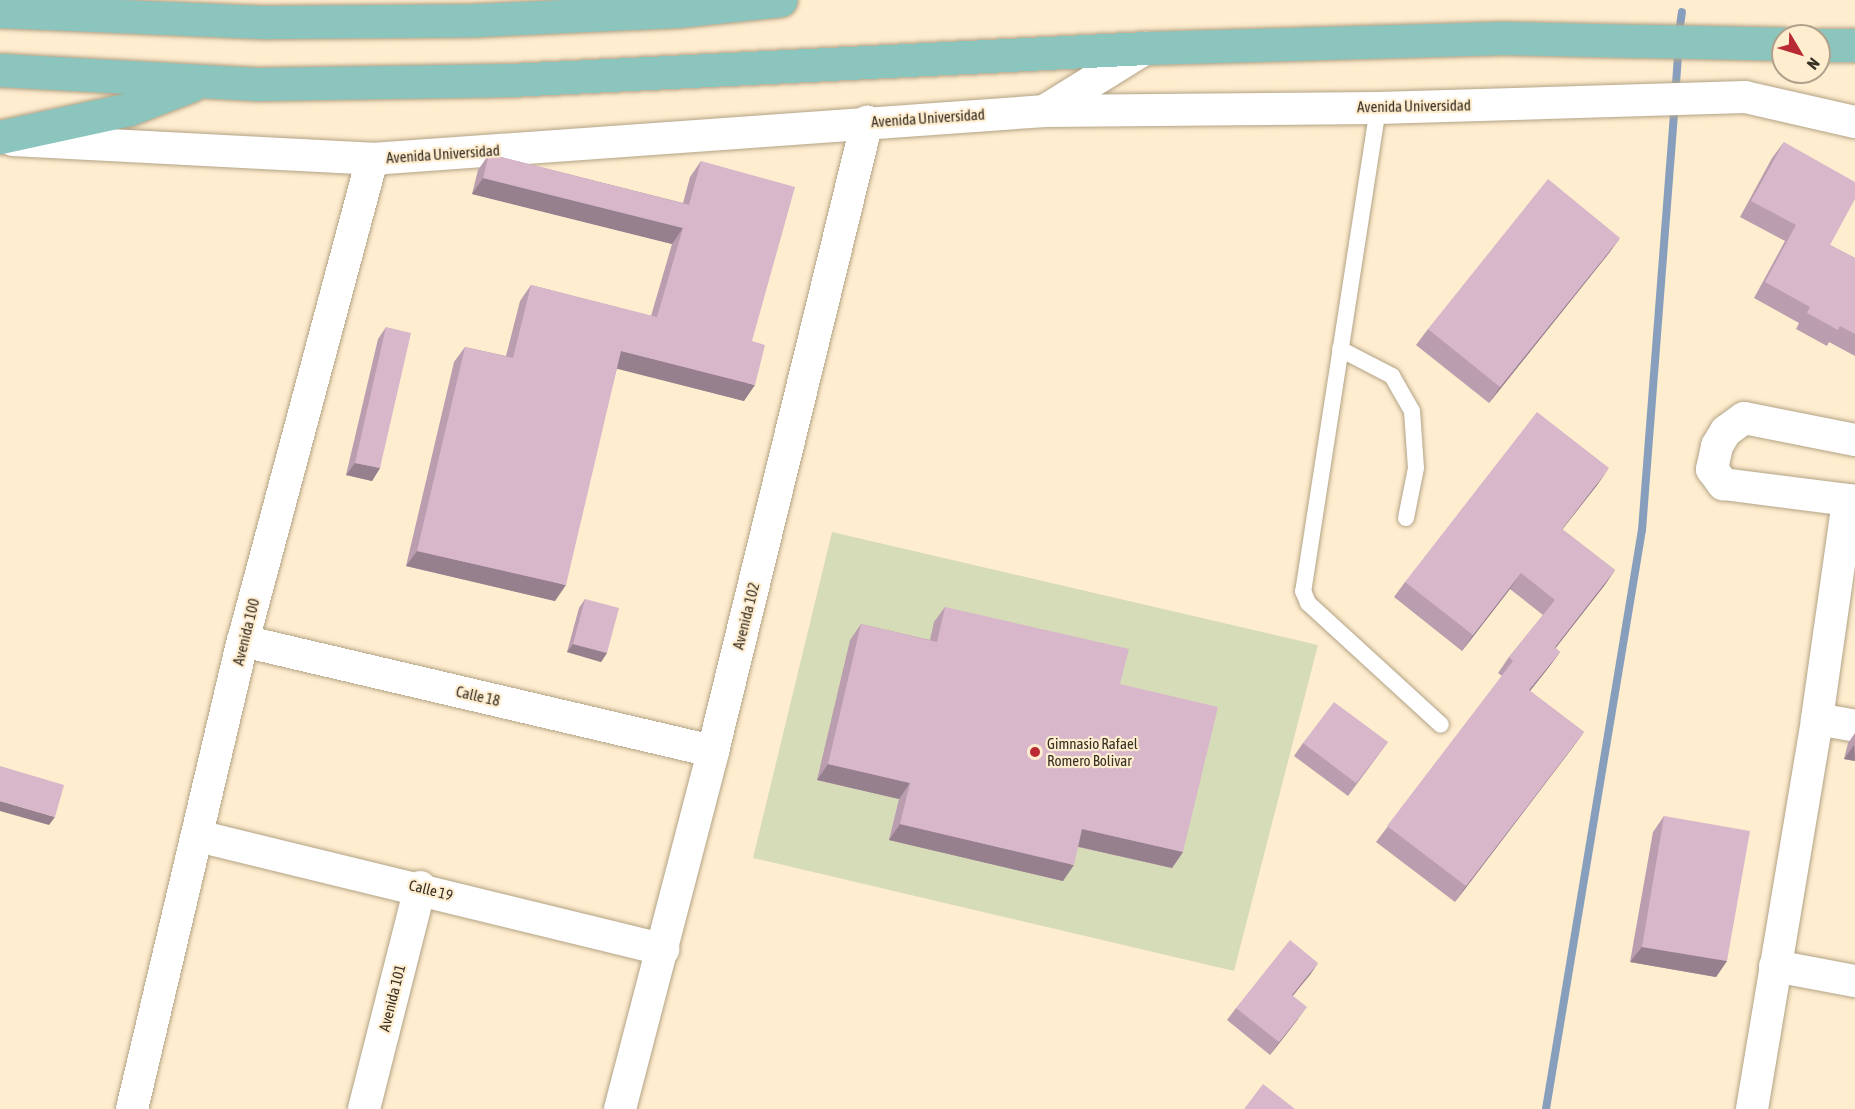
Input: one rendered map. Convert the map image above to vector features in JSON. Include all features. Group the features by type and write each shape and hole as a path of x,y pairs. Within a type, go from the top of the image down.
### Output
{"main road":[{"path":"0,11 268,22 477,20 666,5 780,0"},
{"path":"0,70 258,84 510,80 1146,48 1503,38 1771,44"},
{"path":"1831,45 1855,45"},
{"path":"0,138 129,109 203,81"}],"street":[{"path":"1045,111 1146,48"},
{"name":"Avenida Universidad","path":"0,138 372,159 1045,111 1378,108 1744,97 1855,122"},
{"name":"Avenida 102","path":"620,1109 713,751 867,122"},
{"name":"Avenida 100","path":"132,1109 243,641 372,159"},
{"path":"1752,1109 1852,501 1723,484 1712,469 1716,446 1726,431 1744,418 1855,440"},
{"name":"Calle 18","path":"243,641 713,751"},
{"path":"1817,719 1855,726"},
{"name":"Calle 19","path":"198,836 420,887 663,949"},
{"name":"Avenida 101","path":"364,1109 420,887"},
{"path":"1775,966 1855,981"}],"lane":[{"path":"1378,108 1303,591 1308,603 1441,725"},
{"path":"1340,349 1392,376 1412,411 1416,468 1406,518"}],"green space":[{"name":"Gimnasio Rafael Romero Bolivar","path":"832,532 1318,645 1234,971 753,858"}],"building":[{"path":"1784,142 1855,182 1855,199 1830,245 1855,258 1855,334 1840,326 1838,330 1807,313 1810,307 1765,282 1796,225 1751,201"},
{"path":"489,154 689,205 701,161 795,187 752,341 765,345 755,385 621,351 566,585 417,551 465,347 513,358 531,285 657,317 683,228 483,178"},
{"path":"1548,179 1620,238 1500,387 1428,329"},
{"path":"386,327 411,333 380,468 355,463"},
{"path":"1537,412 1609,468 1562,529 1615,570 1555,647 1560,652 1529,690 1584,732 1466,886 1387,826 1513,661 1509,657 1555,600 1521,573 1473,635 1405,582"},
{"path":"585,599 619,608 607,653 573,644"},
{"path":"945,607 1129,649 1120,684 1218,707 1183,852 1082,829 1074,865 900,824 910,783 828,764 861,624 937,642"},
{"path":"1334,702 1388,742 1356,783 1303,743"},
{"path":"0,766 64,785 55,817 0,801"},
{"path":"1664,816 1750,831 1727,961 1642,947"},
{"path":"1290,940 1318,963 1292,995 1307,1007 1279,1042 1236,1008"},
{"path":"1263,1084 1295,1109 1244,1109"}],"waterway":[{"path":"1680,26 1682,12"},
{"path":"1676,84 1678,58"},
{"path":"1546,1109 1642,530 1674,114"}],"place":[{"name":"Gimnasio Rafael Romero Bolivar","path":"1035,752"}]}
